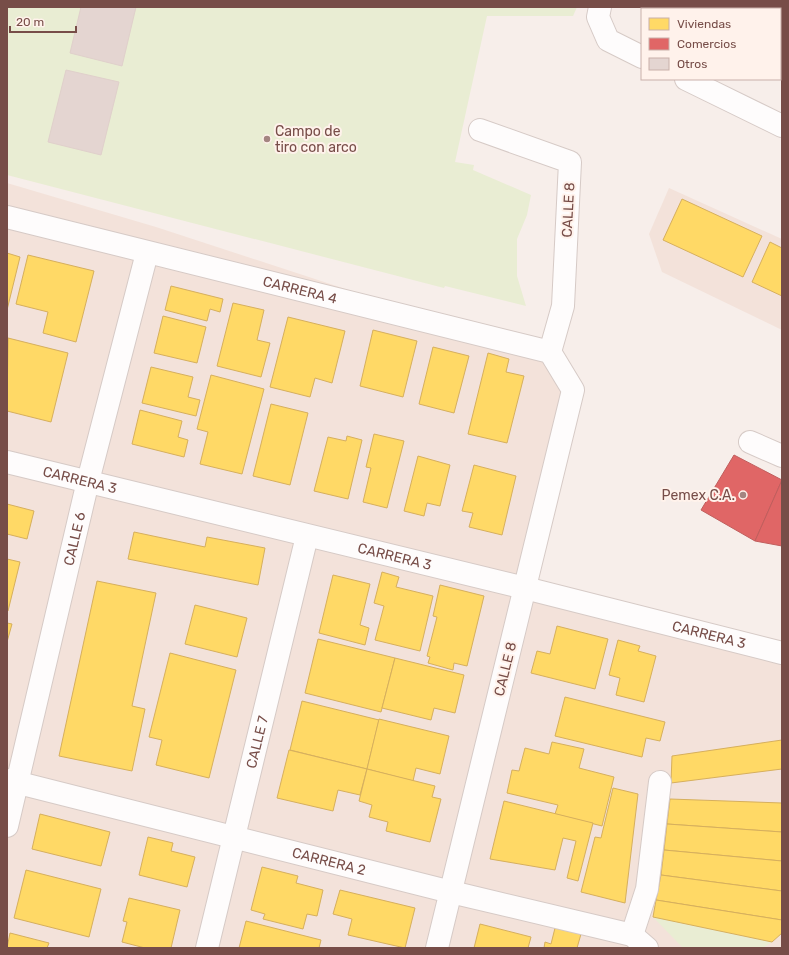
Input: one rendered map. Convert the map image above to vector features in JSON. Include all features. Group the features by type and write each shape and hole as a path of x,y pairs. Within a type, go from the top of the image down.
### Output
{"street":[{"path":"600,7 598,17 608,40 641,56"},
{"path":"688,80 782,126"},
{"name":"CALLE 8","path":"437,948 573,390 550,352 563,306 570,162 480,130"},
{"name":"CARRERA 4","path":"7,217 550,352"},
{"name":"CALLE 6","path":"7,826 12,782 147,253"},
{"path":"750,442 782,456"},
{"name":"CARRERA 3","path":"7,462 525,588 782,653"},
{"name":"CALLE 7","path":"207,948 307,536"},
{"name":"CARRERA 2","path":"12,782 640,941"},
{"path":"640,941 660,782"}],"shaded area":[{"path":"7,183 156,227 501,340 550,352 573,390 525,588 782,653 782,948 7,948"},
{"path":"669,188 782,239 782,330 662,272 649,234"}],"green space":[{"name":"Campo de tiro con arco","path":"7,7 577,7 573,16 487,16 455,162 474,165 473,170 531,195 527,215 517,239 517,276 526,306 445,286 444,288 7,175"},
{"path":"653,917 772,942 763,948 683,948"}],"building: Viviendas":[{"path":"682,199 762,236 743,277 663,240"},
{"path":"770,242 782,248 782,296 752,282"},
{"path":"7,253 20,257 7,310"},
{"path":"28,255 94,271 76,342 43,333 48,312 16,304"},
{"path":"171,286 223,299 220,312 210,309 207,321 165,310"},
{"path":"233,303 264,310 257,340 270,343 261,377 217,366"},
{"path":"163,316 206,327 197,363 154,353"},
{"path":"288,317 345,331 332,383 315,378 310,397 270,387"},
{"path":"373,330 417,341 403,397 360,386"},
{"path":"8,338 68,353 51,422 7,411"},
{"path":"433,347 469,356 454,413 419,404"},
{"path":"488,353 509,359 506,372 524,376 507,443 468,434"},
{"path":"151,367 193,377 188,397 200,400 196,416 142,403"},
{"path":"211,375 264,389 242,474 200,464 208,432 197,429"},
{"path":"271,404 308,413 290,485 253,476"},
{"path":"140,410 182,421 178,437 188,440 184,457 132,444"},
{"path":"374,434 404,441 387,508 363,502 371,468 366,467"},
{"path":"347,436 362,440 348,499 314,491 328,437 346,441"},
{"path":"418,456 450,465 440,506 427,503 424,516 404,511"},
{"path":"474,465 516,476 502,535 469,527 473,513 462,511"},
{"path":"7,504 34,511 27,539 7,534"},
{"path":"134,532 205,547 207,537 265,548 258,585 128,559"},
{"path":"7,559 20,562 8,611 7,611"},
{"path":"382,572 399,577 396,587 433,596 420,651 375,640 384,606 374,603"},
{"path":"333,575 370,584 360,625 369,628 365,645 319,633"},
{"path":"97,581 156,593 132,706 145,709 132,771 59,756"},
{"path":"440,585 484,596 467,666 454,663 453,670 428,663 430,657 427,656 437,617 433,616"},
{"path":"195,605 247,618 237,657 185,644"},
{"path":"7,623 12,624 7,642"},
{"path":"557,626 608,639 595,689 531,673 537,651 550,654"},
{"path":"318,639 395,658 381,712 305,693"},
{"path":"618,640 640,646 638,651 656,656 644,702 616,695 620,678 609,675"},
{"path":"170,653 236,670 209,778 156,765 162,740 149,737"},
{"path":"395,658 464,675 455,713 434,708 431,720 382,708"},
{"path":"565,697 665,722 660,741 646,738 642,757 555,736"},
{"path":"302,701 379,720 367,769 290,750"},
{"path":"379,719 449,736 440,774 416,768 413,781 367,769"},
{"path":"782,740 782,769 671,783 672,756"},
{"path":"552,742 584,749 579,768 614,777 602,826 555,814 558,805 507,793 512,770 519,771 525,748 549,754"},
{"path":"289,750 367,769 360,795 338,790 333,811 277,798"},
{"path":"367,769 435,786 432,797 441,799 430,842 386,831 388,822 369,817 372,805 359,801"},
{"path":"613,788 638,794 625,903 581,892 595,837 601,838"},
{"path":"670,799 782,803 782,832 667,824"},
{"path":"504,801 593,823 578,881 567,878 576,841 563,838 555,870 490,859"},
{"path":"40,814 110,832 101,866 32,849"},
{"path":"667,824 782,832 782,861 664,850"},
{"path":"148,837 173,843 171,851 195,857 187,887 139,875"},
{"path":"664,850 782,861 782,891 661,875"},
{"path":"262,867 298,876 296,883 323,890 317,916 307,914 303,929 263,919 265,914 251,910"},
{"path":"26,870 101,889 89,937 14,918"},
{"path":"661,875 782,891 782,920 656,900"},
{"path":"340,890 415,908 405,948 348,935 352,919 333,914"},
{"path":"129,898 180,910 171,948 145,948 122,942 127,922 123,921"},
{"path":"656,900 782,920 782,933 772,942 653,917"},
{"path":"246,921 321,940 319,948 239,948"},
{"path":"480,924 531,937 528,948 474,948"},
{"path":"555,928 581,934 577,948 544,948 545,942 551,944"},
{"path":"10,933 49,943 47,948 7,948"}],"building: Comercios":[{"name":"Pemex C.A.","path":"734,455 782,480 755,541 701,510"},
{"path":"782,480 782,546 755,541"}],"building: Otros":[{"path":"81,7 136,7 122,66 70,53"},
{"path":"66,70 119,82 101,155 48,142"}],"place":[{"name":"Campo de tiro con arco","path":"267,139"},
{"name":"Pemex C.A.","path":"743,495"}]}
